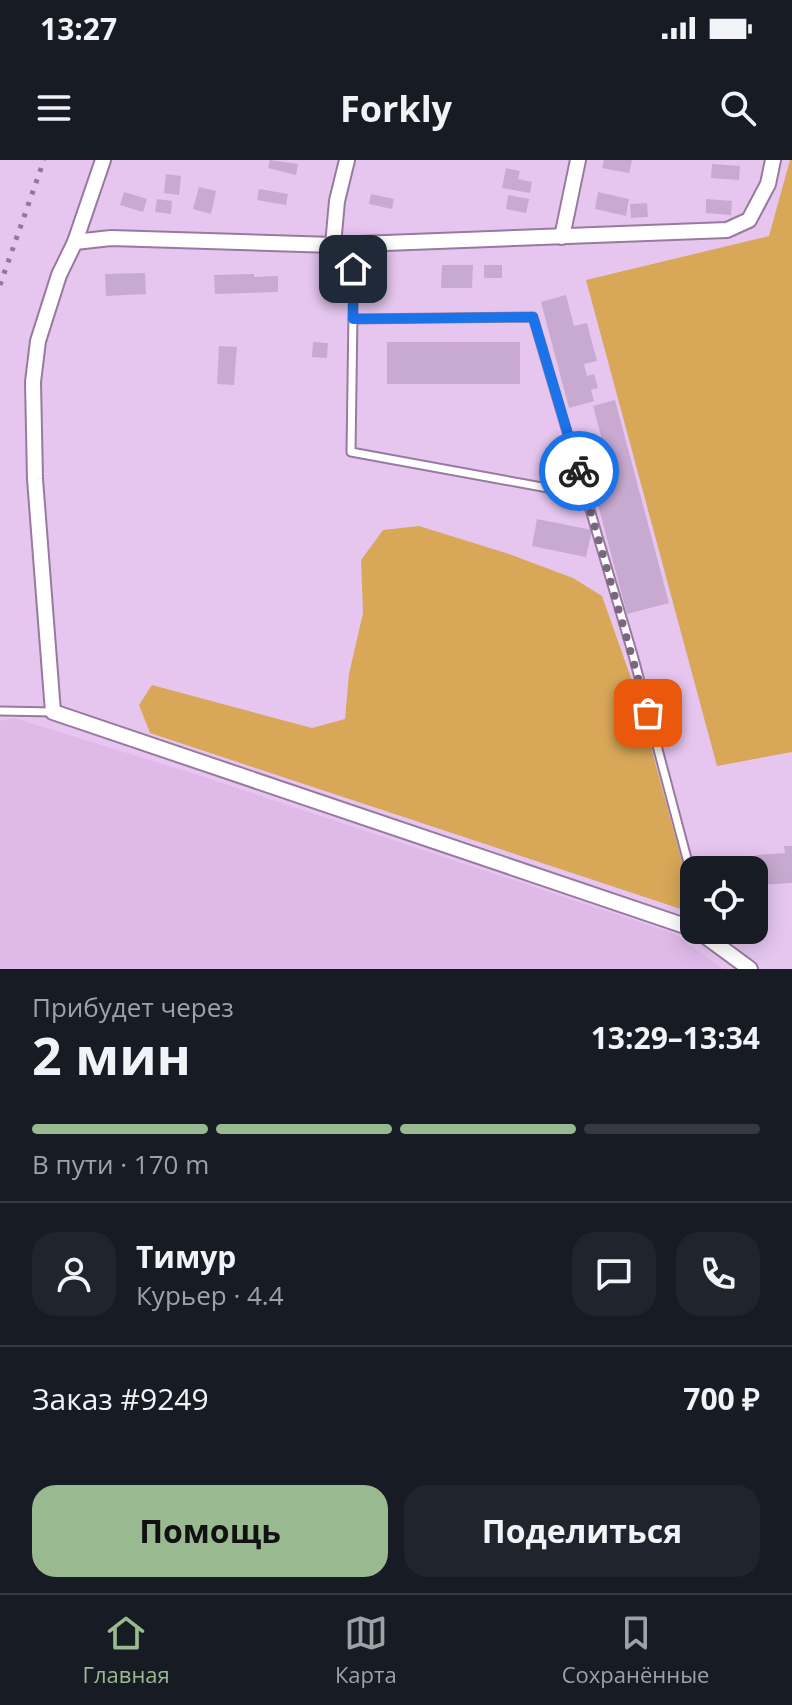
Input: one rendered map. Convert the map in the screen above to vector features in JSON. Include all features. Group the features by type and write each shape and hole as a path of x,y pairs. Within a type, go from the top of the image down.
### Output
{"street":[{"path":"103,160 75,242 59,275 38,341 33,382 35,479 53,712 680,924"},
{"path":"333,245 337,201 347,160"},
{"path":"562,237 578,160"},
{"path":"75,242 111,238 333,245 727,230 749,220 768,184 773,160"},
{"path":"717,944 750,969"}],"lane":[{"path":"354,244 351,452 586,495"},
{"path":"353,319 533,317 633,655 686,856"},
{"path":"0,711 53,712"}],"shaded area":[{"path":"790,160 792,752 717,766 586,280 769,236"},
{"path":"419,526 573,578 602,596 636,692 681,856 680,909 150,733 139,705 152,685 312,728 345,719 349,674 363,613 361,560 383,530"},
{"path":"14,718 195,774 675,934 680,938 680,944 689,944 723,969 0,969 0,721"}],"building":[{"path":"270,160 298,164 296,175 268,168"},
{"path":"604,160 632,160 629,173 602,168"},
{"path":"712,164 740,166 739,180 711,178"},
{"path":"506,168 520,171 518,179 532,182 530,193 502,188"},
{"path":"166,174 181,176 179,195 164,193"},
{"path":"199,187 216,191 211,214 193,209"},
{"path":"259,189 288,194 286,205 257,200"},
{"path":"124,192 147,199 143,212 120,205"},
{"path":"598,192 629,199 626,216 595,209"},
{"path":"371,194 394,199 392,209 369,204"},
{"path":"508,195 529,199 526,213 506,209"},
{"path":"157,199 172,201 171,214 155,212"},
{"path":"706,199 732,201 731,215 706,213"},
{"path":"647,203 648,217 631,218 630,204"},
{"path":"442,265 473,265 472,288 441,288"},
{"path":"484,265 502,265 502,278 484,278"},
{"path":"145,273 146,294 106,296 105,274"},
{"path":"254,274 254,277 278,276 278,292 215,294 214,275"},
{"path":"566,295 574,326 587,323 597,361 584,364 587,376 594,374 598,388 591,390 594,401 569,408 541,302"},
{"path":"313,342 328,343 327,358 312,357"},
{"path":"387,342 520,342 520,384 387,384"},
{"path":"219,346 237,347 234,385 217,384"},
{"path":"615,400 669,603 627,614 584,452 604,447 593,406"},
{"path":"537,519 592,530 586,557 532,546"},
{"path":"784,846 792,846 792,883 768,884 768,856 756,855 785,853"}],"railway":[{"path":"0,285 44,160"}],"way so far":[{"path":"579,471 648,713"}],"route":[{"path":"353,269 353,319 533,317 579,471"}]}
